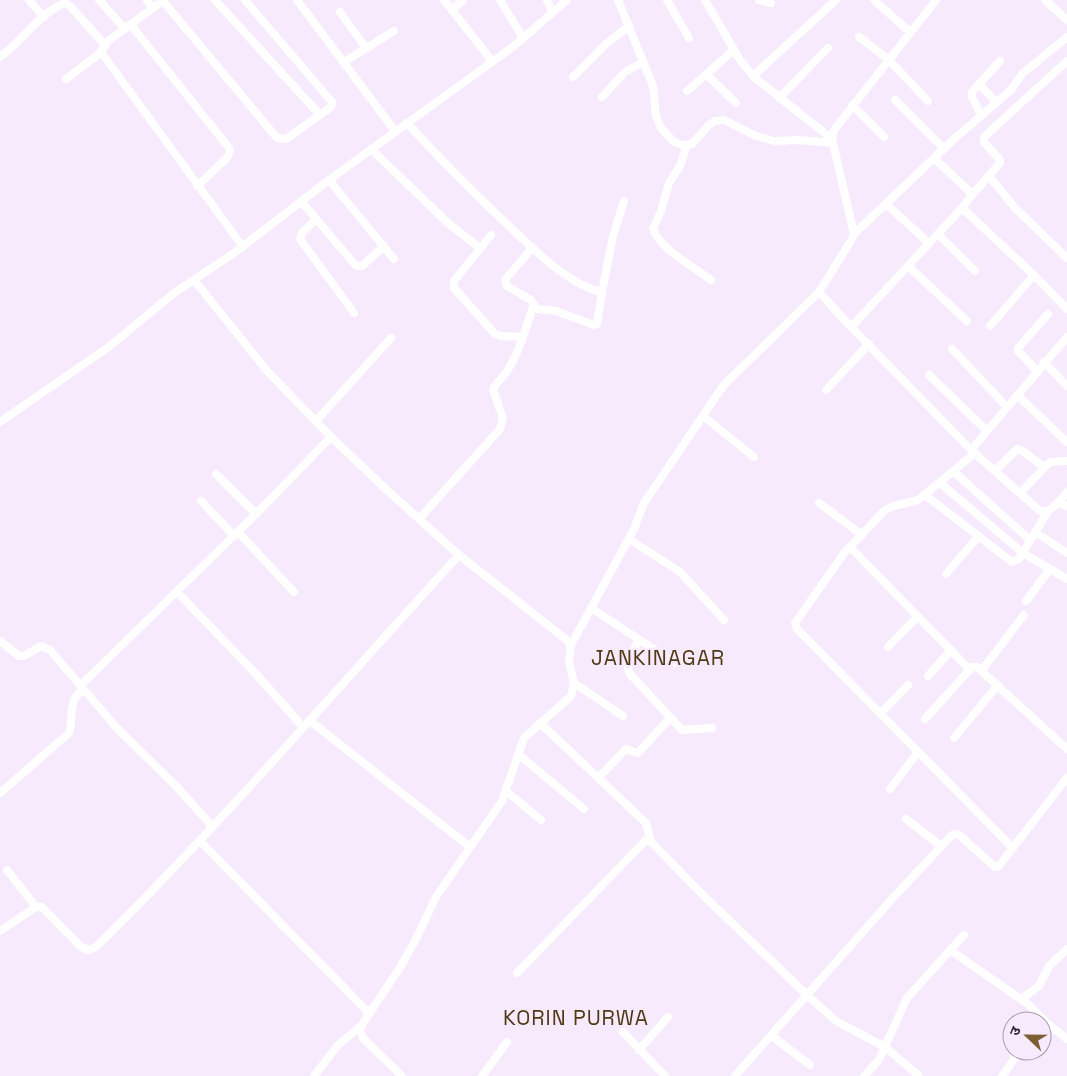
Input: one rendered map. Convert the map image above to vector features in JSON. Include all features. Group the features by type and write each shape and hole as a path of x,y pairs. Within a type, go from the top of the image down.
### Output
{"street":[{"path":"30,0 44,17"},
{"path":"99,0 128,27 229,148 230,151 227,158 197,186"},
{"path":"147,0 153,8"},
{"path":"66,80 163,0 278,138 286,139 331,107 332,102 245,0"},
{"path":"297,0 396,131"},
{"path":"444,0 492,61"},
{"path":"452,10 463,0"},
{"path":"500,0 523,38"},
{"path":"547,0 552,12"},
{"path":"0,422 110,346 174,293 243,247 329,180 523,38 567,0"},
{"path":"618,0 653,86 655,110 661,128 674,142 687,145 692,144 709,125 715,121 724,120 756,136 774,141 833,141"},
{"path":"667,0 689,38"},
{"path":"705,0 734,50 753,76 833,141"},
{"path":"759,0 771,3"},
{"path":"753,76 836,0"},
{"path":"874,0 910,32"},
{"path":"854,234 832,135 836,126 852,105 936,0"},
{"path":"1045,0 1067,20"},
{"path":"217,1 320,115"},
{"path":"0,57 44,17 62,4 68,4 103,48 197,186 243,247"},
{"path":"340,12 366,48"},
{"path":"573,77 606,44 628,26"},
{"path":"344,62 394,31"},
{"path":"859,37 888,59 928,101"},
{"path":"314,1076 338,1045 361,1026 404,960 415,942 436,896 502,800 524,738 571,696 574,683 569,662 571,645 629,539 644,503 726,384 819,292 854,234 1010,90 1022,74 1067,38"},
{"path":"779,98 828,48"},
{"path":"687,91 734,50"},
{"path":"981,115 971,95 1000,60"},
{"path":"851,327 962,208 1000,163 1000,160 984,142 984,137 1067,61"},
{"path":"602,98 625,72 643,62"},
{"path":"706,74 736,103"},
{"path":"980,84 996,102"},
{"path":"895,100 944,150"},
{"path":"852,105 884,137"},
{"path":"407,123 453,173 532,248 565,275 602,292"},
{"path":"687,145 680,166 669,183 661,211 653,229 655,236 666,247 711,280"},
{"path":"371,149 449,224 480,248"},
{"path":"935,159 972,194"},
{"path":"989,176 1016,209 1067,258"},
{"path":"329,180 394,259"},
{"path":"301,201 356,266 362,266 384,246"},
{"path":"532,248 505,280 507,286 529,298 538,310 556,311 594,325 597,324 613,236 624,201"},
{"path":"886,204 929,243"},
{"path":"962,208 1034,275 1067,310"},
{"path":"316,219 302,233 300,239 354,313"},
{"path":"938,234 975,271"},
{"path":"490,235 454,281 454,288 495,334 523,337"},
{"path":"908,266 967,321"},
{"path":"990,326 1034,275"},
{"path":"194,280 265,368 331,437 459,555 571,645"},
{"path":"819,292 973,451 1040,511 1048,511"},
{"path":"419,519 500,429 503,418 493,390 494,386 508,371 523,337 534,304"},
{"path":"1038,372 1018,351 1018,348 1048,314"},
{"path":"1013,848 797,629 795,623 850,547 889,507 918,500 953,471 973,451 987,431 1067,337"},
{"path":"316,421 391,338"},
{"path":"826,390 869,344"},
{"path":"952,349 1007,407"},
{"path":"1044,362 1067,386"},
{"path":"928,375 987,431"},
{"path":"1018,395 1067,442"},
{"path":"703,416 754,457"},
{"path":"0,793 69,733 75,698 82,688 331,437"},
{"path":"995,471 1017,449 1044,467"},
{"path":"1020,493 1050,462 1067,460"},
{"path":"953,471 1030,540"},
{"path":"216,474 256,514"},
{"path":"940,482 1023,553 1067,579"},
{"path":"925,495 1012,562 1019,559 1048,511 1067,492"},
{"path":"201,502 294,592"},
{"path":"819,503 862,535"},
{"path":"1058,503 1067,506"},
{"path":"1035,532 1067,554"},
{"path":"946,574 978,537"},
{"path":"629,539 680,572 724,620"},
{"path":"850,547 970,670"},
{"path":"0,931 36,907 42,907 82,948 92,950 96,947 137,907 254,783 459,555"},
{"path":"1026,601 1050,569"},
{"path":"177,592 257,675 303,727"},
{"path":"591,608 675,663"},
{"path":"982,670 1024,615"},
{"path":"888,647 918,616"},
{"path":"638,639 628,666 629,673 682,730 712,728"},
{"path":"0,641 18,656 24,656 37,647 47,647 117,728 177,787 212,826"},
{"path":"928,676 951,650"},
{"path":"925,719 974,666 982,670 1067,749"},
{"path":"574,683 623,716"},
{"path":"880,714 908,685"},
{"path":"954,738 998,685"},
{"path":"598,778 626,749 638,753 670,718"},
{"path":"309,720 470,847"},
{"path":"540,723 646,823 651,842 808,996 836,1021 885,1047 919,1076"},
{"path":"890,789 918,752"},
{"path":"518,754 584,809"},
{"path":"735,1076 952,835 958,834 995,867 998,867 1067,778"},
{"path":"506,791 541,820"},
{"path":"906,819 941,846"},
{"path":"517,973 649,837"},
{"path":"200,841 369,1013"},
{"path":"7,870 36,907"},
{"path":"864,1076 877,1062 907,998 964,935"},
{"path":"1022,999 1039,986 1049,966 1067,949"},
{"path":"950,950 1022,999 1032,1011"},
{"path":"639,1050 668,1018"},
{"path":"361,1026 360,1031 363,1038 402,1076"},
{"path":"1052,1031 1067,1039"},
{"path":"623,1032 665,1076"},
{"path":"772,1036 810,1065"},
{"path":"482,1076 507,1042"},
{"path":"1002,1076 1013,1061"}],"district":[{"name":"JANKINAGAR","path":"658,657"},
{"name":"KORIN PURWA","path":"576,1017"}]}
